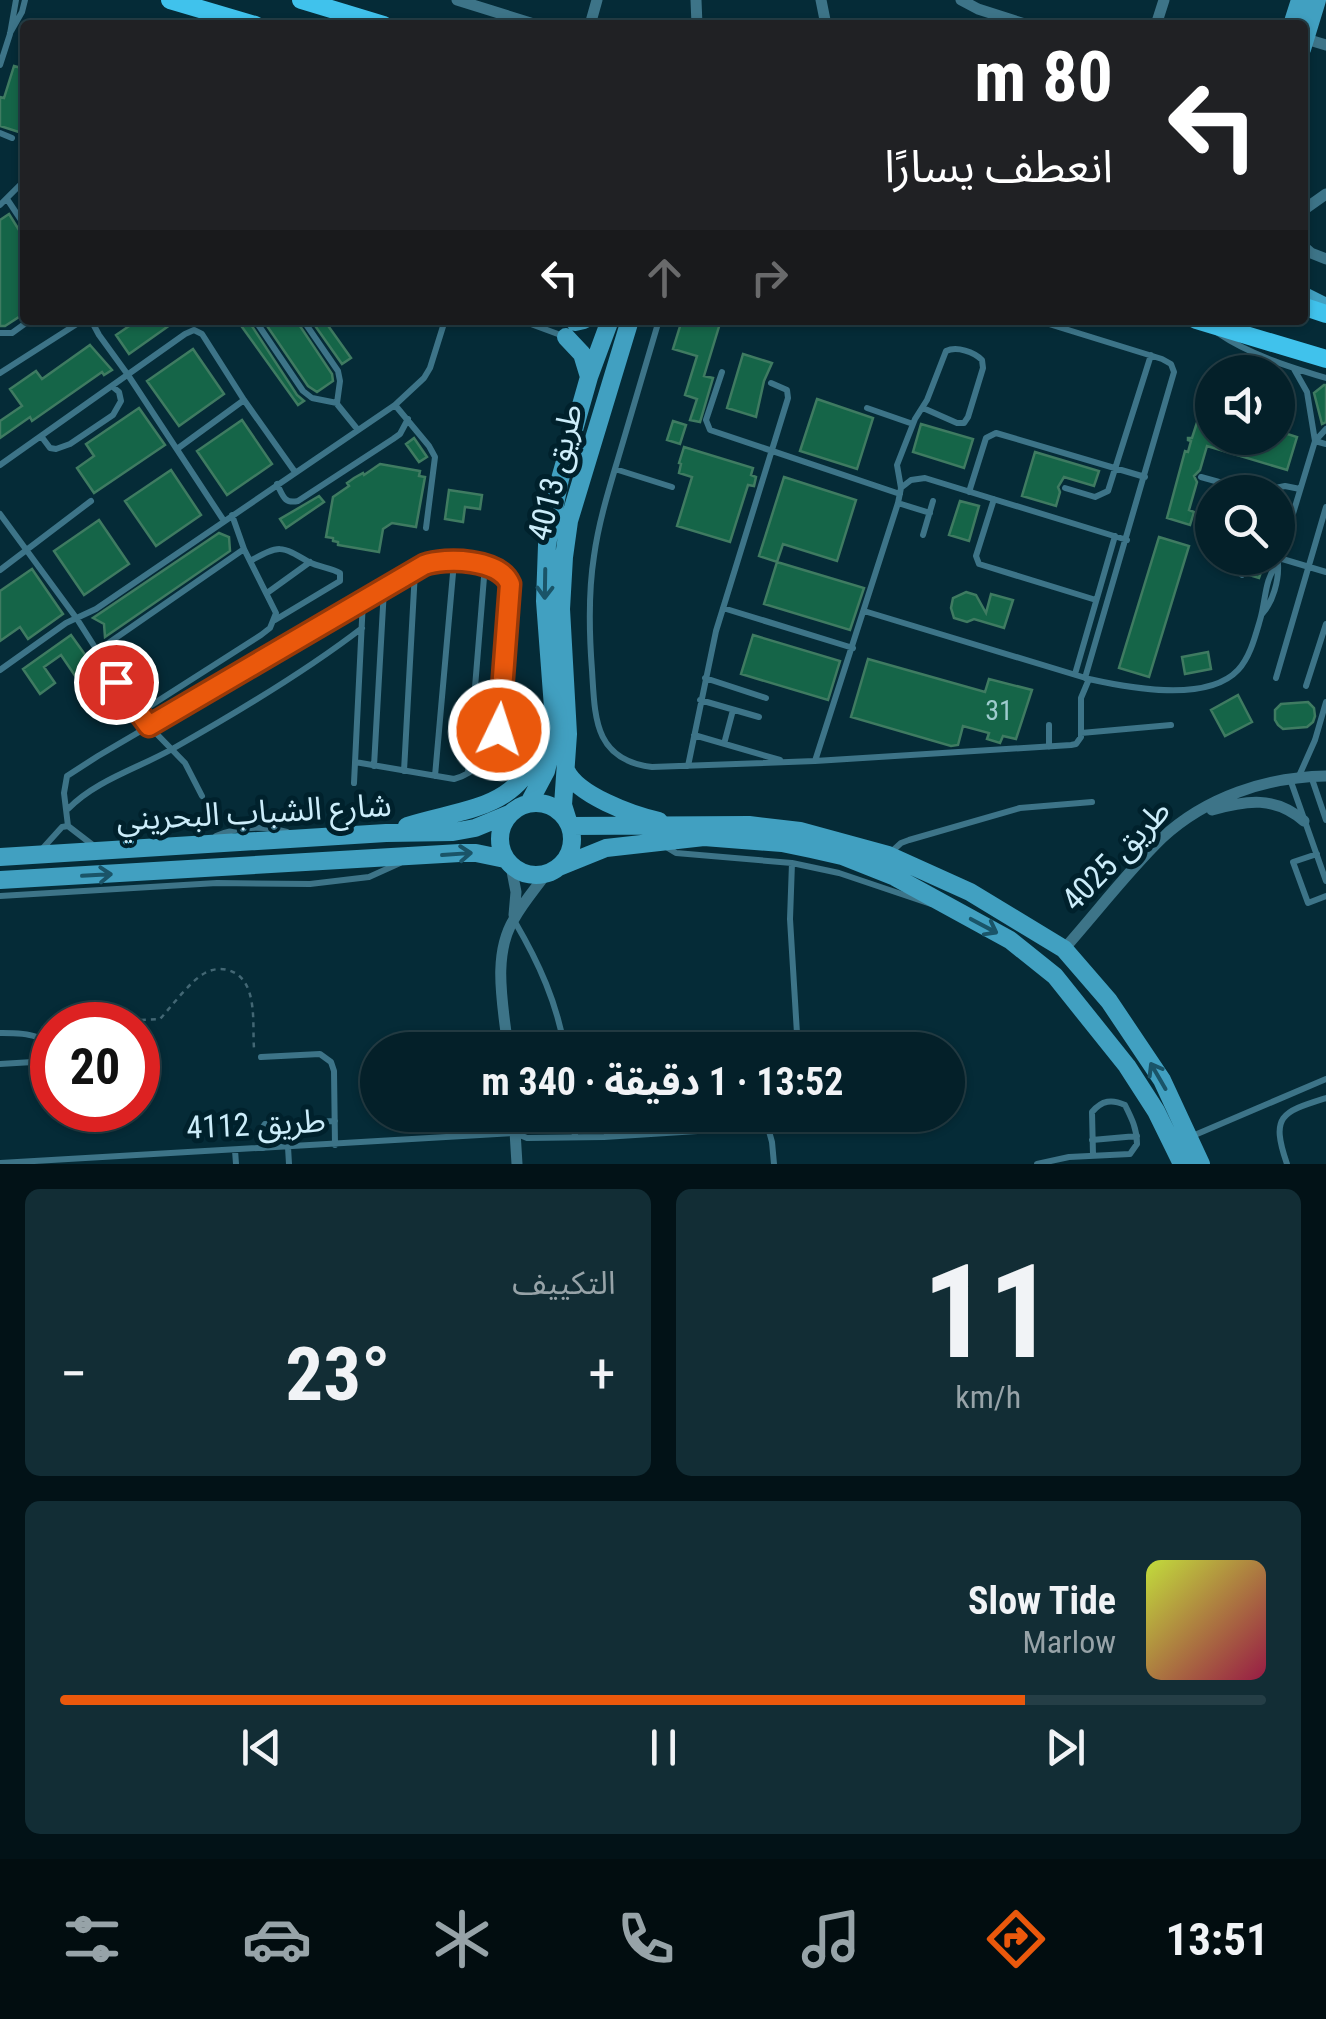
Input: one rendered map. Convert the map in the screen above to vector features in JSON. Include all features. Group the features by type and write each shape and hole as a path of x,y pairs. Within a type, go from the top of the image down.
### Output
{"main road":[{"path":"170,0 238,20"},
{"path":"301,0 367,20"},
{"path":"1214,325 1326,360"}],"street":[{"path":"456,0 521,20"},
{"path":"961,0 1012,20"},
{"path":"573,325 590,377"},
{"name":"طريق 4013","path":"529,803 546,771 555,734 544,601 547,545 560,479 590,377 614,338"},
{"name":"طريق 4013","path":"569,824 564,805 568,734 561,609 564,558 569,520 614,338"},
{"path":"386,834 478,809 509,792 540,750 552,694"},
{"path":"566,770 574,782 616,807 652,820 690,826"},
{"name":"طريق 4025","path":"1064,949 1161,839 1193,815 1240,791 1300,777 1326,776"},
{"path":"1193,815 1240,802 1263,801 1286,808 1304,821"},
{"path":"507,1032 502,949 513,919 516,892 499,841 500,831 518,807 538,802 556,808 569,824 571,849 513,919"},
{"name":"شارع الشباب البحريني","path":"0,858 464,831 509,814"},
{"path":"569,824 750,825 800,831 888,855 970,892 1064,949 1110,1001 1162,1080 1201,1164"},
{"path":"508,863 528,874 552,871 606,848 704,837 811,849 875,868 1010,940 1054,976 1127,1066 1182,1164"},
{"name":"شارع الشباب البحريني","path":"0,880 476,853 508,863"},
{"path":"515,1133 517,1164"}],"lane":[{"path":"0,64 22,12 21,0"},
{"path":"0,133 12,138"},
{"path":"3,202 20,221"},
{"path":"0,333 12,333 23,325"},
{"path":"0,372 75,325"},
{"path":"93,325 224,521"},
{"path":"258,325 303,391 312,398 336,403 358,430"},
{"path":"306,325 338,371 336,403"},
{"path":"0,670 395,405 424,378 444,325"},
{"path":"573,325 614,338"},
{"path":"573,325 614,338"},
{"path":"658,325 599,526 590,580 589,636 597,724 602,738 623,760 652,767 1076,744 1081,738 1081,698 1174,372 1167,360 1052,325"},
{"path":"1207,325 1231,342 1262,355"},
{"path":"0,465 194,330 295,472"},
{"path":"816,760 899,495 896,466 913,424 946,351 957,349 982,360 983,368 964,423 922,408"},
{"path":"1065,488 1100,496 1111,487 1151,355"},
{"path":"1295,368 1326,378"},
{"path":"1295,370 1304,384 1315,441"},
{"path":"722,372 707,414 707,426 715,434 899,495 930,513"},
{"path":"688,766 723,608 789,396 784,388 771,383"},
{"path":"41,436 50,448 63,448 114,415 121,401 113,387"},
{"path":"177,449 244,400"},
{"path":"395,405 435,457 426,528"},
{"path":"866,408 913,424"},
{"path":"277,484 285,500 298,502 400,434 408,419"},
{"path":"1295,502 1315,441 1326,429"},
{"path":"969,492 986,438 996,432 1145,477"},
{"path":"1315,441 1326,444"},
{"path":"615,469 672,488"},
{"path":"899,495 912,480 925,478 1127,540"},
{"path":"1295,488 1300,489"},
{"path":"994,499 976,556 979,564 1096,600"},
{"path":"0,570 90,500"},
{"path":"924,535 933,501"},
{"path":"1276,678 1326,508"},
{"path":"0,514 139,713 185,763 202,796"},
{"path":"232,516 244,549 274,606 275,620"},
{"path":"1074,674 1116,536"},
{"path":"139,713 261,635 275,620 340,581 336,570 285,548 250,560"},
{"path":"97,651 244,549"},
{"path":"267,593 310,562"},
{"path":"110,850 89,844 68,826 64,793 68,776 415,570 434,562 454,562 485,564 502,571 510,584 499,730 493,747 468,774 454,778 355,762"},
{"path":"435,776 454,562"},
{"path":"468,774 485,564"},
{"path":"1295,564 1326,572"},
{"path":"404,771 415,570"},
{"path":"864,611 1087,678 1143,690 1175,690 1218,684 1241,667 1270,603 1278,575"},
{"path":"374,766 384,588"},
{"path":"354,783 364,600"},
{"path":"723,608 853,648"},
{"path":"1090,622 1101,626"},
{"path":"1306,686 1326,624"},
{"path":"67,810 86,791 173,749 362,628"},
{"path":"705,678 766,698"},
{"path":"700,700 758,718"},
{"path":"1326,702 1300,777 1304,821 1326,880"},
{"path":"724,744 732,710"},
{"path":"1049,725 1049,747"},
{"path":"1081,733 1171,725"},
{"path":"694,736 786,762"},
{"path":"1300,777 1326,820"},
{"path":"888,855 909,840 1008,810 1092,802"},
{"path":"32,854 68,826"},
{"path":"658,841 676,853 792,863 857,878 928,904 944,905"},
{"path":"1316,854 1293,862 1308,903 1326,896"},
{"path":"0,896 352,880 416,857"},
{"path":"792,863 790,920 797,1032"},
{"path":"513,919 552,996 561,1032"},
{"path":"0,1033 30,1033"},
{"path":"261,1058 315,1054 328,1058 334,1071 335,1145"},
{"path":"0,1074 4,1064 30,1062"},
{"path":"1188,1138 1326,1079"},
{"path":"1286,1164 1278,1133 1284,1116 1326,1098"},
{"path":"1037,1164 1130,1154 1138,1144 1135,1124 1125,1106 1118,1102 1099,1104 1092,1112 1094,1155"},
{"path":"264,1148 266,1124 335,1120"},
{"path":"575,1132 575,1137"},
{"path":"604,1132 604,1136"},
{"path":"515,1133 527,1138 673,1132"},
{"path":"770,1132 774,1164"},
{"name":"طريق 4112","path":"0,1163 515,1133"},
{"path":"1092,1140 1137,1136"},
{"path":"288,1147 290,1164"},
{"path":"235,1150 236,1164"}],"path":[{"path":"160,1019 204,973 223,969 240,976 248,986 254,1057 261,1058"}],"building":[{"path":"14,66 20,68 20,132 0,126 0,97 4,98"},
{"path":"9,214 20,230 20,316 5,326 0,326 0,220"},
{"path":"131,325 170,325 129,354 116,335"},
{"path":"241,325 251,325 304,401 298,405"},
{"path":"266,325 299,325 333,381 317,392 308,386"},
{"path":"315,325 328,325 351,358 342,364"},
{"path":"680,325 719,325 704,376 713,378 700,422 690,420 697,399 685,395 697,356 673,349"},
{"path":"90,345 112,370 104,375 102,372 32,421 30,417 0,438 0,421 22,406 10,389 36,371 42,379"},
{"path":"193,349 224,394 179,426 147,381"},
{"path":"743,354 772,363 756,417 727,408"},
{"path":"1324,385 1326,422 1322,424 1314,393"},
{"path":"817,399 873,418 857,469 800,451"},
{"path":"139,408 165,445 94,493 77,468 94,456 86,444"},
{"path":"242,420 272,464 227,495 197,451"},
{"path":"673,421 686,425 680,444 667,440"},
{"path":"921,424 973,439 964,468 913,452"},
{"path":"1195,429 1195,455 1204,455 1194,476 1190,525 1167,518 1191,441 1188,438 1192,438"},
{"path":"414,438 427,457 419,462 406,444"},
{"path":"684,447 753,468 754,486 748,485 730,542 677,526 692,477 679,473"},
{"path":"1035,452 1099,471 1094,486 1064,477 1058,487 1056,506 1022,496"},
{"path":"1237,455 1292,455 1287,470"},
{"path":"380,464 420,471 419,476 425,477 416,527 392,523 383,529 379,552 338,545 333,538 326,537 333,497 354,478"},
{"path":"171,470 201,515 156,546 125,501"},
{"path":"784,477 856,500 837,561 783,544 777,562 759,556"},
{"path":"449,490 482,495 480,509 465,507 463,522 445,519"},
{"path":"319,496 324,502 286,528 280,519"},
{"path":"960,501 979,506 969,541 949,535"},
{"path":"99,520 129,564 84,595 54,551"},
{"path":"219,533 229,537 230,551 105,637 104,624 93,618"},
{"path":"1159,537 1189,546 1149,677 1119,668"},
{"path":"777,562 864,588 850,630 764,604"},
{"path":"32,569 63,614 28,639 20,627 0,641 0,591"},
{"path":"966,592 976,595 986,613 991,594 1013,600 1004,628 954,618 953,598"},
{"path":"71,635 101,677 84,689 61,655 44,667 55,683 40,694 23,669"},
{"path":"753,635 840,661 828,700 741,674"},
{"path":"1208,652 1211,669 1185,674 1182,657"},
{"path":"868,659 985,692 989,679 1032,690 1016,739 1003,736 1000,743 987,739 989,733 963,726 958,745 951,746 851,717"},
{"path":"1238,695 1252,722 1225,736 1211,710"},
{"path":"1308,702 1315,716 1307,727 1283,729 1278,725 1275,710 1281,704"}],"route":[{"path":"116,682 149,726 424,565 440,561 485,564 502,571 510,584 499,730"}]}
